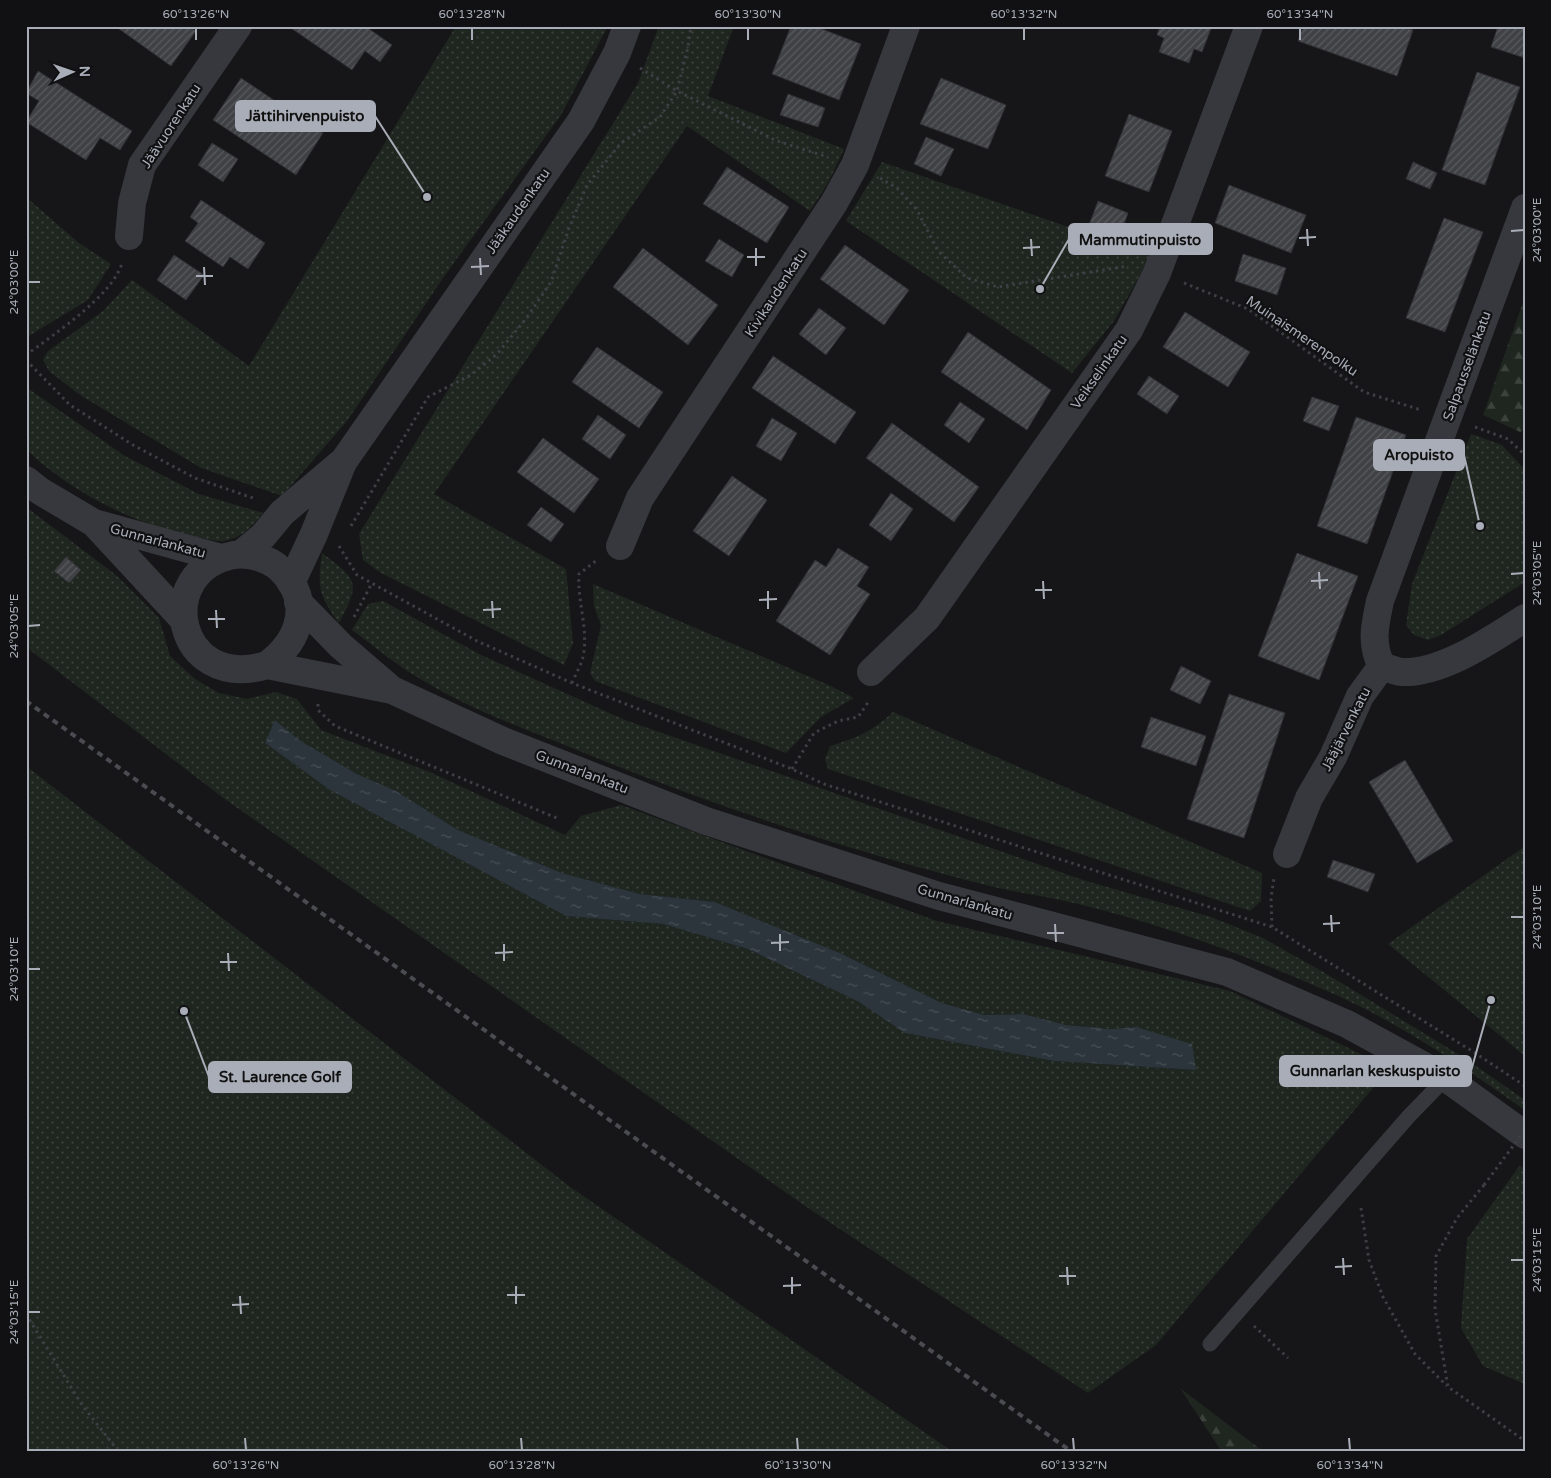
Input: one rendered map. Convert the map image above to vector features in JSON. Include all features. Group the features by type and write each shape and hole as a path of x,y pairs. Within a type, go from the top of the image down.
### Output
{"street":[{"name":"Jäävuorenkatu","path":"129,236 132,203 142,165 238,26"},
{"name":"Jääkaudenkatu","path":"295,592 314,534 343,462 581,121 617,53 627,26"},
{"name":"Kivikaudenkatu","path":"620,546 640,498 829,211 855,164 906,26"},
{"name":"Veikselinkatu","path":"871,672 926,618 1129,330 1158,273 1249,26"},
{"name":"Salpausselänkatu","path":"1382,666 1376,654 1374,630 1380,602 1525,208"},
{"name":"Jääkaudenkatu","path":"231,556 263,536 282,513 343,462"},
{"name":"Gunnarlankatu","path":"26,480 40,491 94,524 183,619"},
{"name":"Gunnarlankatu","path":"94,524 231,556"},
{"path":"231,556 261,558 278,568 295,592 299,622 293,639 282,654 267,665 249,670 231,670 213,664 198,652 188,637 183,619 184,600 191,583 204,568 231,556"},
{"name":"Gunnarlankatu","path":"295,592 341,646 392,690"},
{"path":"1382,666 1400,672 1440,664 1482,644 1525,618"},
{"name":"Gunnarlankatu","path":"267,665 392,690 502,741 706,821 939,896 1227,972 1347,1024 1446,1078 1525,1136"},
{"name":"Jääjärvenkatu","path":"1287,854 1306,806 1333,757 1360,696 1382,666"}],"lane":[{"path":"1210,1344 1408,1116 1446,1078"}],"path":[{"path":"349,529 428,397 478,370 498,354 525,320 551,282 569,228 588,185 621,142 660,117 677,91 691,26"},
{"name":"Muinaismerenpolku","path":"677,91 777,141 855,164 898,189 917,210 938,251 967,278 998,287 1130,266 1158,273 1248,310 1364,392 1508,438 1525,455"},
{"path":"26,355 95,302 120,270 129,236"},
{"path":"26,360 70,405 133,445 195,478 263,501 282,513"},
{"path":"314,534 339,546 357,575 477,641 572,683 792,768 824,784 1272,927 1472,1050 1525,1086"},
{"path":"339,546 344,538"},
{"path":"572,683 582,661 585,634 578,592 579,574 620,546"},
{"path":"792,768 814,733 838,722 858,716 869,704 871,672"},
{"path":"1272,927 1271,898 1274,875 1287,854"},
{"path":"1448,1387 1435,1309 1436,1256 1457,1218 1525,1130"},
{"path":"1356,1176 1369,1260 1383,1297 1415,1354 1448,1387 1525,1441"},
{"path":"1238,1312 1288,1358"},
{"path":"26,1314 82,1405 119,1452"}],"green space":[{"path":"456,26 608,26 561,115 443,278 347,421 282,496 201,468 80,395 49,371 43,360 47,352 103,311 132,280 249,366"},
{"path":"659,26 734,26 708,96 844,149 828,183 810,211 687,126 434,494 566,569 573,643 564,665 381,573 363,560 359,534 638,83"},
{"path":"882,162 1151,256 1114,321 1072,373 846,221"},
{"path":"26,197 79,243 111,264 88,300 27,337"},
{"path":"1525,297 1525,429 1520,432 1483,415"},
{"path":"26,387 125,456 199,494 263,513 242,534 231,539 218,541 155,526 108,506 63,480 26,449"},
{"path":"1471,434 1502,445 1525,470 1525,582 1441,635 1428,640 1414,635 1406,625 1412,584"},
{"path":"26,507 116,575 159,618 170,656 195,679 219,693 247,699 276,692 297,699 321,730 432,773 565,835 581,816 621,805 937,921 1230,991 1390,1068 1156,1345 1088,1393 811,1210 226,800 26,647","holes":["276,721 299,740 357,774 396,791 458,830 562,873 640,894 715,902 840,953 942,1003 984,1015 1023,1014 1066,1025 1111,1029 1136,1027 1196,1070 1054,1061 905,1033 859,1002 748,949 663,924 566,916 330,790 265,743"]},
{"path":"322,553 349,576 352,583 351,599 339,623 327,605 321,591"},
{"path":"593,584 831,686 854,698 821,717 786,753 595,681 590,673 601,625 594,606"},
{"path":"383,601 481,655 625,720 1083,880 1211,917 1263,938 1325,973 1463,1057 1525,1100 1523,1109 1425,1043 1373,1013 1261,963 1170,930 1109,912 990,886 885,858 781,826 678,790 494,716 433,687 390,659 352,630 368,604"},
{"path":"893,712 1262,873 1261,901 1250,911 828,769 825,759 830,746 864,733 879,724"},
{"path":"26,766 569,1186 953,1452 26,1452"},
{"path":"1525,846 1525,1056 1388,944"},
{"path":"1520,1165 1525,1170 1525,1384 1483,1366 1461,1328 1467,1239"},
{"path":"1180,1388 1264,1452 1222,1452"}],"water":[{"path":"275,720 299,740 357,774 396,791 458,830 562,873 640,894 715,902 840,953 942,1003 984,1015 1023,1014 1066,1025 1111,1029 1136,1027 1192,1044 1196,1070 1054,1061 905,1033 859,1002 748,949 663,924 566,916 330,790 265,743"}],"building":[{"path":"115,26 189,26 196,31 171,66"},
{"path":"288,26 365,26 392,45 380,62 365,51 352,70"},
{"path":"791,26 814,26 861,44 839,100 772,74"},
{"path":"1160,26 1212,26 1202,52 1194,49 1189,63 1159,52 1164,38 1157,35"},
{"path":"1303,26 1401,26 1413,30 1397,76 1298,41"},
{"path":"1498,26 1525,26 1525,58 1491,47"},
{"path":"38,71 132,131 120,150 100,138 86,160 26,122 39,101 26,93"},
{"path":"1477,72 1520,87 1485,185 1442,170"},
{"path":"241,78 323,133 296,175 213,120"},
{"path":"941,78 1006,105 988,149 920,124"},
{"path":"788,94 825,108 818,127 780,115"},
{"path":"1129,114 1172,131 1149,192 1105,176"},
{"path":"926,137 954,149 941,176 914,164"},
{"path":"212,143 238,159 223,182 198,165"},
{"path":"1413,162 1437,173 1430,189 1406,179"},
{"path":"727,167 789,207 767,243 703,204"},
{"path":"1229,185 1306,215 1291,253 1215,223"},
{"path":"201,200 265,243 248,269 230,257 223,267 185,241 198,223 190,217"},
{"path":"1098,201 1128,213 1117,244 1086,233"},
{"path":"1444,218 1483,232 1445,332 1406,318"},
{"path":"719,239 744,255 732,277 705,261"},
{"path":"845,245 909,290 884,325 820,279"},
{"path":"643,248 718,305 688,345 613,287"},
{"path":"1243,254 1286,268 1277,295 1235,281"},
{"path":"174,255 204,275 186,300 157,280"},
{"path":"819,308 846,328 826,355 799,334"},
{"path":"1185,312 1250,352 1228,387 1163,347"},
{"path":"968,332 1051,390 1027,430 941,372"},
{"path":"597,347 663,392 639,428 572,382"},
{"path":"773,356 856,412 835,444 752,388"},
{"path":"1149,376 1179,396 1167,414 1137,394"},
{"path":"1312,397 1339,406 1329,431 1303,421"},
{"path":"960,402 985,419 969,443 944,425"},
{"path":"598,415 626,435 610,459 582,439"},
{"path":"1356,417 1406,435 1367,544 1317,526"},
{"path":"772,418 797,433 781,461 756,446"},
{"path":"892,423 979,487 954,522 866,458"},
{"path":"543,438 599,479 574,513 517,472"},
{"path":"732,476 767,500 729,556 693,531"},
{"path":"891,493 913,509 891,541 869,525"},
{"path":"541,507 564,524 551,542 527,525"},
{"path":"838,548 869,567 857,586 870,594 830,655 776,621 815,560 826,567"},
{"path":"1297,553 1358,576 1319,680 1258,656"},
{"path":"66,557 81,570 69,583 54,571"},
{"path":"1181,666 1211,681 1200,704 1170,690"},
{"path":"1229,694 1285,713 1244,838 1187,819"},
{"path":"1151,717 1206,736 1196,766 1141,747"},
{"path":"1405,760 1453,841 1417,863 1369,782"},
{"path":"1333,860 1375,874 1368,892 1327,877"}],"railway":[{"path":"26,701 1072,1452"}],"place":[{"name":"Jättihirvenpuisto","path":"427,197"},
{"name":"Mammutinpuisto","path":"1040,289"},
{"name":"Aropuisto","path":"1480,526"},
{"name":"Gunnarlan keskuspuisto","path":"1491,1000"},
{"name":"St. Laurence Golf","path":"184,1011"}]}
